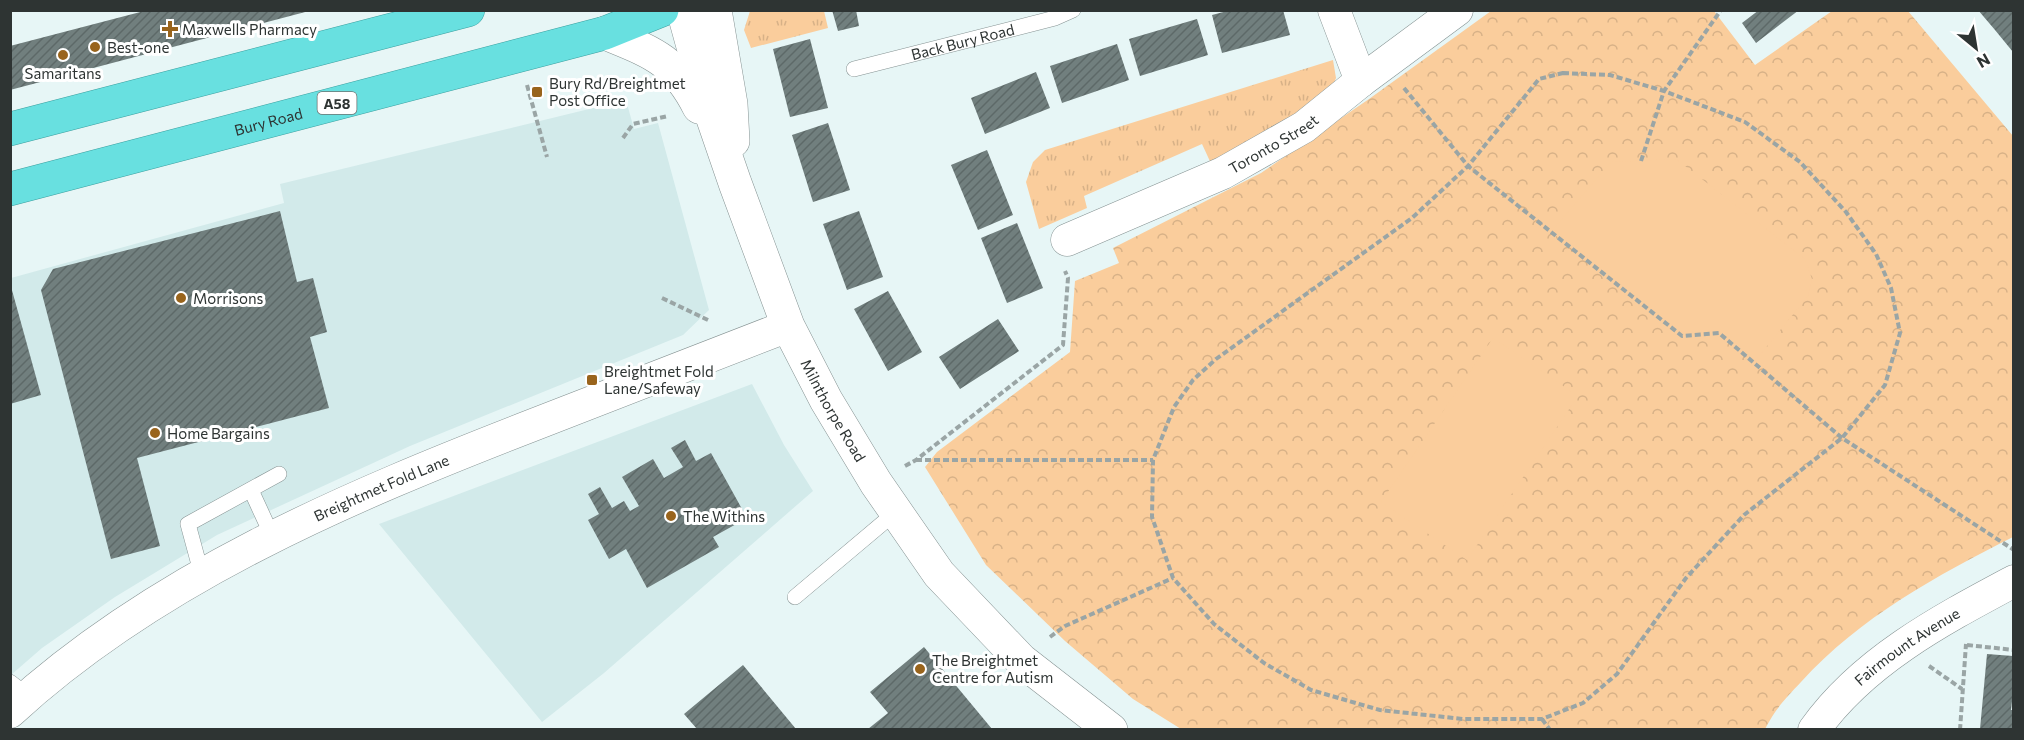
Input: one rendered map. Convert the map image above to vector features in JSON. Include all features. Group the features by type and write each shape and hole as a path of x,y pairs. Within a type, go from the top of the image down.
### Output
{"highway":[{"path":"10,129 468,10"},
{"name":"Bury Road","path":"10,189 605,33 662,10"}],"street":[{"name":"Milnthorpe Road","path":"683,10 712,119 735,182 788,326 826,400 876,483 939,574 1021,660 1111,729"},
{"path":"715,10 731,104 735,182"},
{"path":"1334,10 1372,73"},
{"name":"Toronto Street","path":"1067,240 1223,173 1304,127 1457,10"},
{"path":"605,33 653,53 671,66 687,84 735,182"},
{"name":"Breightmet Fold Lane","path":"16,697 156,603 296,525 423,468 788,326"},
{"name":"Fairmount Avenue","path":"1814,729 1831,707 1866,674 1902,646 1970,604 2013,581"}],"lane":[{"name":"Back Bury Road","path":"854,69 1073,10"},
{"path":"206,574 198,561 188,524 279,474"},
{"path":"251,490 273,538"},
{"path":"795,597 896,512"}],"path":[{"path":"1641,161 1664,91 1721,10"},
{"path":"519,56 548,157"},
{"path":"1372,73 1468,166 1682,336 1719,333 1842,438 2013,550"},
{"path":"1563,73 1610,75 1664,91 1745,122 1800,162 1846,212 1876,254 1891,288 1900,333 1885,385 1842,438 1744,515 1686,578 1617,674 1583,702 1542,719 1463,719 1380,710 1311,690 1264,663 1214,624 1173,578 1152,517 1153,460 1174,407 1193,380 1216,359 1412,218 1468,166 1539,79 1563,73"},
{"path":"623,138 633,124 669,116"},
{"path":"1067,240 1053,245 1068,278 1063,345 916,460 1153,460"},
{"path":"662,298 725,328 741,344"},
{"path":"1050,637 1065,626 1173,578"},
{"path":"1960,729 1970,604"},
{"path":"1966,645 2013,651"},
{"path":"1902,646 1963,689"},
{"path":"1542,719 1550,729"}],"shaded area":[{"path":"626,100 634,129 658,123 709,310 683,335 410,446 217,535 115,597 42,648 11,675 11,278 284,203 280,184"},
{"path":"752,384 784,445 813,491 604,673 542,722 379,524"}],"green space":[{"path":"750,11 824,11 828,28 751,48 744,30"},
{"path":"1491,11 1714,11 1755,65 1832,11 1908,11 2013,136 2013,537 1928,583 1848,637 1790,694 1777,709 1765,729 1181,729 1133,699 1065,641 986,565 925,467 937,452 1070,352 1075,281 1119,263 1113,248 1261,173"},
{"path":"1333,60 1336,78 1329,95 1214,170 1202,144 1084,196 1087,208 1039,229 1026,182 1033,162 1045,150"},
{"path":"1676,159 1805,259 1812,279 1808,296 1754,362 1719,333 1682,336 1551,232 1611,162"},
{"path":"1493,338 1578,396 1467,560 1381,502"}],"building":[{"path":"148,10 309,11 10,90 10,46"},
{"path":"832,10 856,10 859,26 838,31"},
{"path":"1231,10 1283,10 1290,35 1222,53 1212,15"},
{"path":"1759,10 1799,10 1756,43 1742,23"},
{"path":"1978,10 2013,10 2013,52 1995,30"},
{"path":"1197,19 1208,55 1140,76 1129,39"},
{"path":"810,39 828,108 790,117 773,49"},
{"path":"1117,44 1129,80 1062,103 1050,66"},
{"path":"1036,72 1050,108 985,134 971,98"},
{"path":"828,123 850,190 813,202 792,135"},
{"path":"987,150 1013,215 978,230 951,165"},
{"path":"280,211 297,282 313,278 327,332 310,337 329,408 137,458 160,546 111,559 41,290 53,269"},
{"path":"859,211 883,277 847,290 823,224"},
{"path":"1017,223 1043,288 1007,303 981,238"},
{"path":"10,283 41,395 10,404"},
{"path":"888,291 922,352 888,371 854,309"},
{"path":"998,319 1019,351 960,389 939,357"},
{"name":"The Withins","path":"685,440 696,461 711,453 747,518 713,537 719,547 647,588 626,549 609,559 588,520 599,514 588,494 600,487 612,508 624,501 630,511 639,506 622,477 653,459 664,478 683,467 671,448"},
{"name":"The Breightmet Centre for Autism","path":"924,647 992,729 868,729 888,713 870,692"},
{"path":"1987,654 2013,656 2011,710 2013,710 2013,729 1980,729"},
{"path":"743,665 796,729 697,729 684,714"}],"place":[{"name":"Maxwells Pharmacy","path":"170,29"},
{"name":"Best-one","path":"95,47"},
{"name":"Samaritans","path":"63,55"},
{"name":"Bury Rd/Breightmet Post Office","path":"537,92"},
{"name":"Morrisons","path":"181,298"},
{"name":"Breightmet Fold Lane/Safeway","path":"592,380"},
{"name":"Home Bargains","path":"155,433"},
{"name":"The Withins","path":"671,516"},
{"name":"The Breightmet Centre for Autism","path":"920,669"}]}
